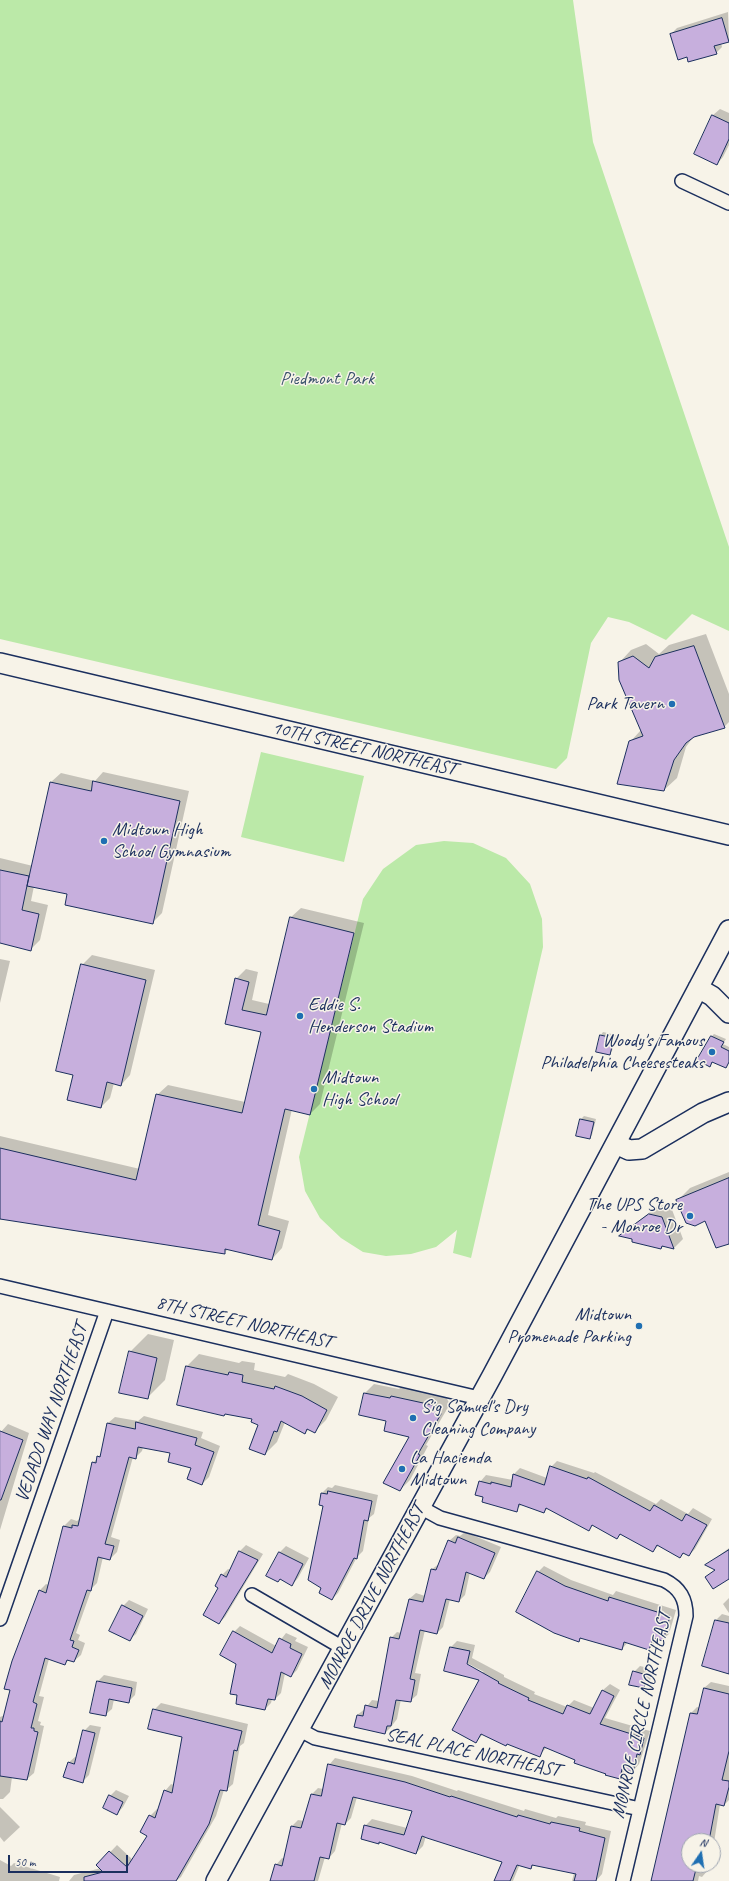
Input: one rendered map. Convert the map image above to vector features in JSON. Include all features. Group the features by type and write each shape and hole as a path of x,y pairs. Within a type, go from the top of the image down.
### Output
{"main road":[{"name":"10TH STREET NORTHEAST","path":"0,663 729,835"},
{"name":"MONROE DRIVE NORTHEAST","path":"216,1881 300,1730 616,1144 729,930"},
{"path":"698,988 712,996 729,1013"},
{"path":"616,1144 629,1150 642,1149 703,1113 729,1102"}],"street":[{"path":"682,181 729,203"},
{"name":"8TH STREET NORTHEAST","path":"0,1286 479,1398"},
{"name":"VEDADO WAY NORTHEAST","path":"0,1619 107,1311"},
{"name":"MONROE CIRCLE NORTHEAST","path":"420,1507 440,1518 664,1580 672,1584 680,1591 686,1604 686,1616 623,1881"},
{"path":"252,1595 343,1648"},
{"name":"SEAL PLACE NORTHEAST","path":"300,1730 315,1738 640,1809"}],"green space":[{"name":"Piedmont Park","path":"0,0 573,0 593,142 729,547 729,631 692,614 666,640 629,622 608,617 591,643 567,758 556,769 0,639"},
{"path":"261,752 364,776 344,862 241,837"},
{"path":"444,841 473,843 506,858 530,884 542,919 543,947 471,1258 453,1253 457,1230 436,1247 411,1254 386,1256 363,1252 341,1238 320,1218 305,1191 299,1157 363,899 383,869 416,845"}],"building":[{"path":"722,18 729,42 714,46 717,54 688,62 687,57 678,60 670,34"},
{"path":"712,115 729,123 729,139 717,165 694,154"},
{"name":"Park Tavern","path":"694,646 725,728 694,737 686,743 674,760 664,791 617,784 629,741 643,736 619,680 618,662 633,656 649,668 655,657"},
{"name":"Midtown High School Gymnasium","path":"93,781 180,801 153,924 65,905 67,894 27,886 50,782 91,791"},
{"path":"0,870 29,876 22,910 39,914 31,951 0,943"},
{"path":"290,917 354,933 310,1115 285,1109 258,1225 280,1231 272,1260 225,1249 225,1254 0,1219 0,1148 136,1180 156,1094 242,1113 261,1032 225,1024 235,978 249,982 242,1010 266,1015"},
{"path":"81,964 146,980 121,1086 107,1082 101,1108 67,1100 73,1075 56,1071"},
{"path":"600,1035 614,1038 610,1055 596,1052"},
{"path":"711,1036 724,1042 721,1047 729,1051 729,1062 726,1068 712,1062 710,1067 697,1060"},
{"path":"580,1119 594,1122 590,1139 576,1136"},
{"path":"729,1178 729,1244 716,1248 705,1221 695,1226 686,1223 676,1200"},
{"path":"649,1214 662,1217 674,1249 662,1246 661,1249 632,1242 632,1239 619,1236"},
{"path":"129,1351 157,1358 148,1399 119,1393"},
{"path":"186,1366 228,1375 229,1372 243,1375 242,1382 274,1389 275,1386 302,1396 327,1410 315,1433 307,1429 305,1434 281,1421 277,1432 274,1431 265,1455 249,1449 258,1425 251,1422 252,1419 225,1414 224,1416 177,1405"},
{"path":"364,1393 390,1398 391,1396 437,1406 441,1414 418,1454 420,1455 400,1491 383,1483 409,1437 384,1431 386,1421 359,1415"},
{"path":"136,1422 197,1438 195,1445 214,1452 202,1485 187,1479 191,1468 168,1462 170,1453 138,1447 136,1459 129,1457 105,1544 114,1546 110,1560 98,1557 91,1591 87,1590 70,1640 74,1641 72,1647 79,1650 74,1662 67,1660 65,1665 45,1658 33,1702 37,1704 31,1728 34,1728 34,1731 38,1732 27,1780 0,1776 0,1721 2,1722 10,1690 4,1689 12,1661 39,1590 46,1593 63,1526 72,1528 72,1525 78,1526 92,1462 96,1463 97,1456 100,1457 107,1423 135,1429"},
{"path":"0,1431 23,1440 1,1500 0,1500"},
{"path":"550,1466 587,1479 588,1477 650,1511 654,1505 682,1521 686,1514 707,1525 689,1556 683,1553 680,1558 657,1545 653,1552 620,1534 617,1539 592,1525 589,1531 546,1508 544,1513 519,1504 517,1512 482,1502 483,1497 475,1495 479,1481 491,1484 491,1482 511,1487 513,1474 544,1485"},
{"path":"328,1491 372,1501 368,1521 364,1520 357,1559 354,1558 332,1600 319,1593 321,1588 308,1580 323,1506 319,1505 321,1493 327,1494"},
{"path":"458,1537 495,1553 484,1579 466,1572 459,1602 446,1599 437,1634 420,1630 410,1679 415,1680 411,1702 396,1700 391,1726 387,1726 385,1734 354,1727 357,1715 363,1716 365,1705 377,1708 390,1637 399,1639 409,1599 423,1602 431,1569 436,1570 448,1540 455,1543"},
{"path":"729,1550 729,1579 713,1589 705,1577 715,1570 705,1565"},
{"path":"239,1551 258,1560 219,1624 203,1615 218,1588 215,1586 221,1574 226,1577"},
{"path":"279,1552 303,1564 292,1586 280,1579 278,1582 266,1576"},
{"path":"537,1571 565,1586 608,1601 609,1597 670,1616 663,1641 653,1638 649,1650 624,1642 622,1650 580,1638 579,1642 554,1633 516,1612"},
{"path":"122,1605 143,1616 130,1641 109,1631"},
{"path":"715,1620 729,1623 729,1674 702,1666"},
{"path":"233,1631 272,1653 279,1638 291,1644 290,1648 302,1654 291,1677 281,1672 275,1700 268,1699 265,1710 236,1704 237,1695 230,1694 236,1664 220,1655"},
{"path":"450,1647 470,1651 467,1664 499,1682 498,1683 529,1698 528,1700 563,1714 567,1705 590,1714 602,1690 614,1696 600,1724 644,1738 640,1755 637,1754 633,1772 622,1769 620,1779 574,1763 575,1760 544,1747 540,1757 507,1744 506,1746 481,1734 476,1743 452,1730 479,1680 444,1671"},
{"path":"633,1671 647,1675 644,1688 629,1685"},
{"path":"97,1681 132,1688 129,1703 109,1699 106,1716 90,1713"},
{"path":"704,1688 729,1694 729,1751 722,1780 729,1781 729,1787 724,1806 716,1804 711,1833 681,1833 681,1873 695,1873 693,1881 651,1881 690,1713 697,1714"},
{"path":"153,1709 242,1731 237,1751 234,1750 227,1791 220,1790 209,1824 176,1881 84,1881 84,1877 103,1872 96,1865 109,1851 127,1867 147,1836 140,1832 149,1815 155,1818 164,1790 172,1793 182,1737 148,1729"},
{"path":"83,1730 95,1733 83,1783 63,1777 68,1762 74,1764"},
{"path":"328,1764 405,1782 517,1817 518,1815 550,1824 551,1822 580,1828 579,1831 605,1838 596,1881 574,1881 576,1874 532,1865 531,1869 517,1865 510,1881 494,1881 502,1862 422,1836 416,1854 379,1842 379,1844 361,1839 364,1825 404,1835 412,1811 353,1797 345,1825 337,1823 329,1859 320,1857 314,1881 270,1881 275,1864 282,1866 291,1826 301,1828 311,1794 321,1796"},
{"path":"109,1795 123,1802 117,1815 103,1808"}],"place":[{"name":"Park Tavern","path":"672,704"},
{"name":"Midtown High School Gymnasium","path":"104,841"},
{"name":"Eddie S. Henderson Stadium","path":"300,1016"},
{"name":"Woody's Famous Philadelphia Cheesesteaks","path":"712,1052"},
{"name":"Midtown High School","path":"314,1089"},
{"name":"The UPS Store - Monroe Dr","path":"690,1216"},
{"name":"Midtown Promenade Parking","path":"639,1326"},
{"name":"Sig Samuel's Dry Cleaning Company","path":"413,1418"},
{"name":"La Hacienda Midtown","path":"402,1469"}]}
